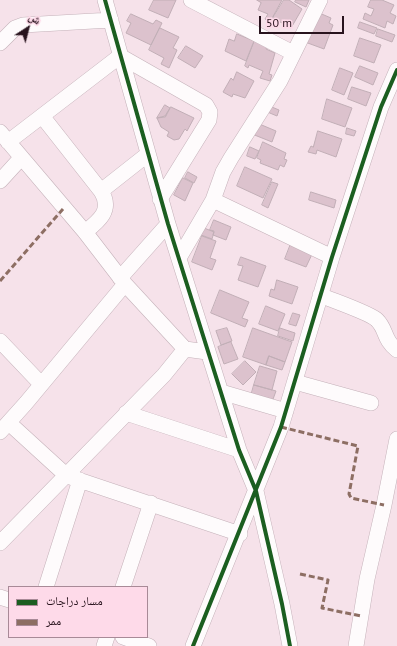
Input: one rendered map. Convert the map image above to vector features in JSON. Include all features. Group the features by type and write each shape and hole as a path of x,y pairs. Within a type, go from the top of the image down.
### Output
{"street":[{"path":"105,0 160,199 207,352 239,450 256,491 290,646"},
{"path":"191,0 293,53"},
{"path":"179,258 214,200 226,167 262,107 280,81 320,0"},
{"path":"0,43 15,28 23,24 111,20"},
{"path":"120,56 42,116 4,137 84,232 122,281 185,350 207,352"},
{"path":"120,56 206,105 210,112 208,120 160,199"},
{"path":"193,646 240,534 286,411 332,257 379,114 396,74"},
{"path":"42,116 101,191 106,202 102,218 84,232"},
{"path":"101,191 148,154"},
{"path":"0,181 21,158"},
{"path":"214,200 332,257"},
{"path":"168,224 42,384 5,428 74,478 240,534"},
{"path":"320,295 376,319 383,327 386,338 397,350"},
{"path":"0,341 42,384"},
{"path":"0,543 74,478 126,413 164,375 185,350"},
{"path":"295,382 371,402"},
{"path":"221,392 286,411"},
{"path":"126,413 239,450"},
{"path":"356,646 367,579 397,439"},
{"path":"46,586 74,478"},
{"path":"123,586 151,504"},
{"path":"126,638 149,646"}],"building":[{"path":"154,0 176,0 168,18 149,10"},
{"path":"257,0 282,0 270,22 265,19 268,14 258,10 261,3"},
{"path":"284,0 289,0 302,9 291,28 273,18"},
{"path":"296,0 309,0 306,7 295,2"},
{"path":"371,0 382,0 394,5 390,13 396,16 393,24 387,21 385,28 363,19 365,13 371,16 374,9 368,7"},
{"path":"317,12 331,18 329,23 333,25 324,49 305,42"},
{"path":"131,14 153,24 156,20 162,23 151,45 126,33 131,23 127,21"},
{"path":"360,22 377,28 374,34 358,28"},
{"path":"160,28 179,37 173,48 177,50 169,68 161,64 164,58 149,50"},
{"path":"378,29 395,35 392,42 376,36"},
{"path":"237,34 254,41 246,61 225,51 229,39 234,41"},
{"path":"256,38 268,43 266,49 275,53 269,74 272,75 270,81 260,78 263,71 249,65 248,68 245,66"},
{"path":"360,38 381,45 374,63 354,56"},
{"path":"186,46 203,56 195,68 178,58"},
{"path":"360,66 378,73 373,85 355,77"},
{"path":"340,68 353,73 344,95 332,90"},
{"path":"237,72 254,81 245,98 233,94 232,97 223,92 231,78 233,80"},
{"path":"352,87 371,93 366,106 348,99"},
{"path":"327,99 352,108 345,127 322,119"},
{"path":"165,105 170,108 165,116 157,118"},
{"path":"267,105 279,110 277,116 265,111"},
{"path":"171,107 194,118 187,131 185,129 179,139 174,140 167,136 169,132 161,127 157,118 165,117"},
{"path":"257,123 276,131 272,142 252,134"},
{"path":"347,128 356,131 354,136 346,134"},
{"path":"318,131 342,139 336,157 317,150 316,154 308,152 311,146 313,147"},
{"path":"263,142 286,153 284,159 287,160 284,167 280,165 278,170 260,163 261,160 257,158"},
{"path":"250,147 259,151 255,159 247,156"},
{"path":"245,167 272,179 263,198 237,186"},
{"path":"188,172 197,177 194,183 185,178"},
{"path":"183,178 193,183 185,201 174,195"},
{"path":"272,182 278,184 268,208 262,205"},
{"path":"311,192 336,200 334,208 309,200"},
{"path":"214,220 231,227 226,240 213,235 214,231 210,230"},
{"path":"204,228 214,232 212,239 201,235"},
{"path":"202,236 216,241 210,258 216,260 212,270 192,262"},
{"path":"292,241 314,250 306,267 285,259"},
{"path":"241,257 266,266 258,287 238,280 243,266 238,265"},
{"path":"277,280 298,287 292,304 269,296 271,289 274,290"},
{"path":"220,290 249,302 242,318 248,320 245,327 211,313"},
{"path":"266,306 285,314 278,331 259,324"},
{"path":"293,313 300,315 296,326 289,324"},
{"path":"227,328 232,341 221,345 216,331"},
{"path":"253,328 292,342 285,362 269,356 266,365 243,357"},
{"path":"280,328 295,333 293,341 278,336"},
{"path":"231,342 238,359 224,364 218,347"},
{"path":"269,356 285,362 282,370 266,365"},
{"path":"245,361 256,372 243,385 232,374"},
{"path":"260,366 277,371 272,390 254,385"},
{"path":"254,385 276,391 272,402 251,396"}],"marked path":[{"path":"0,281 63,209"},
{"path":"281,427 358,446 349,494 351,498 384,505"},
{"path":"300,574 328,580 322,608 361,616"}],"cycle path":[{"path":"105,0 168,224 239,450 256,491 290,646"},
{"path":"193,646 281,427 332,257 381,107 397,70"}]}
